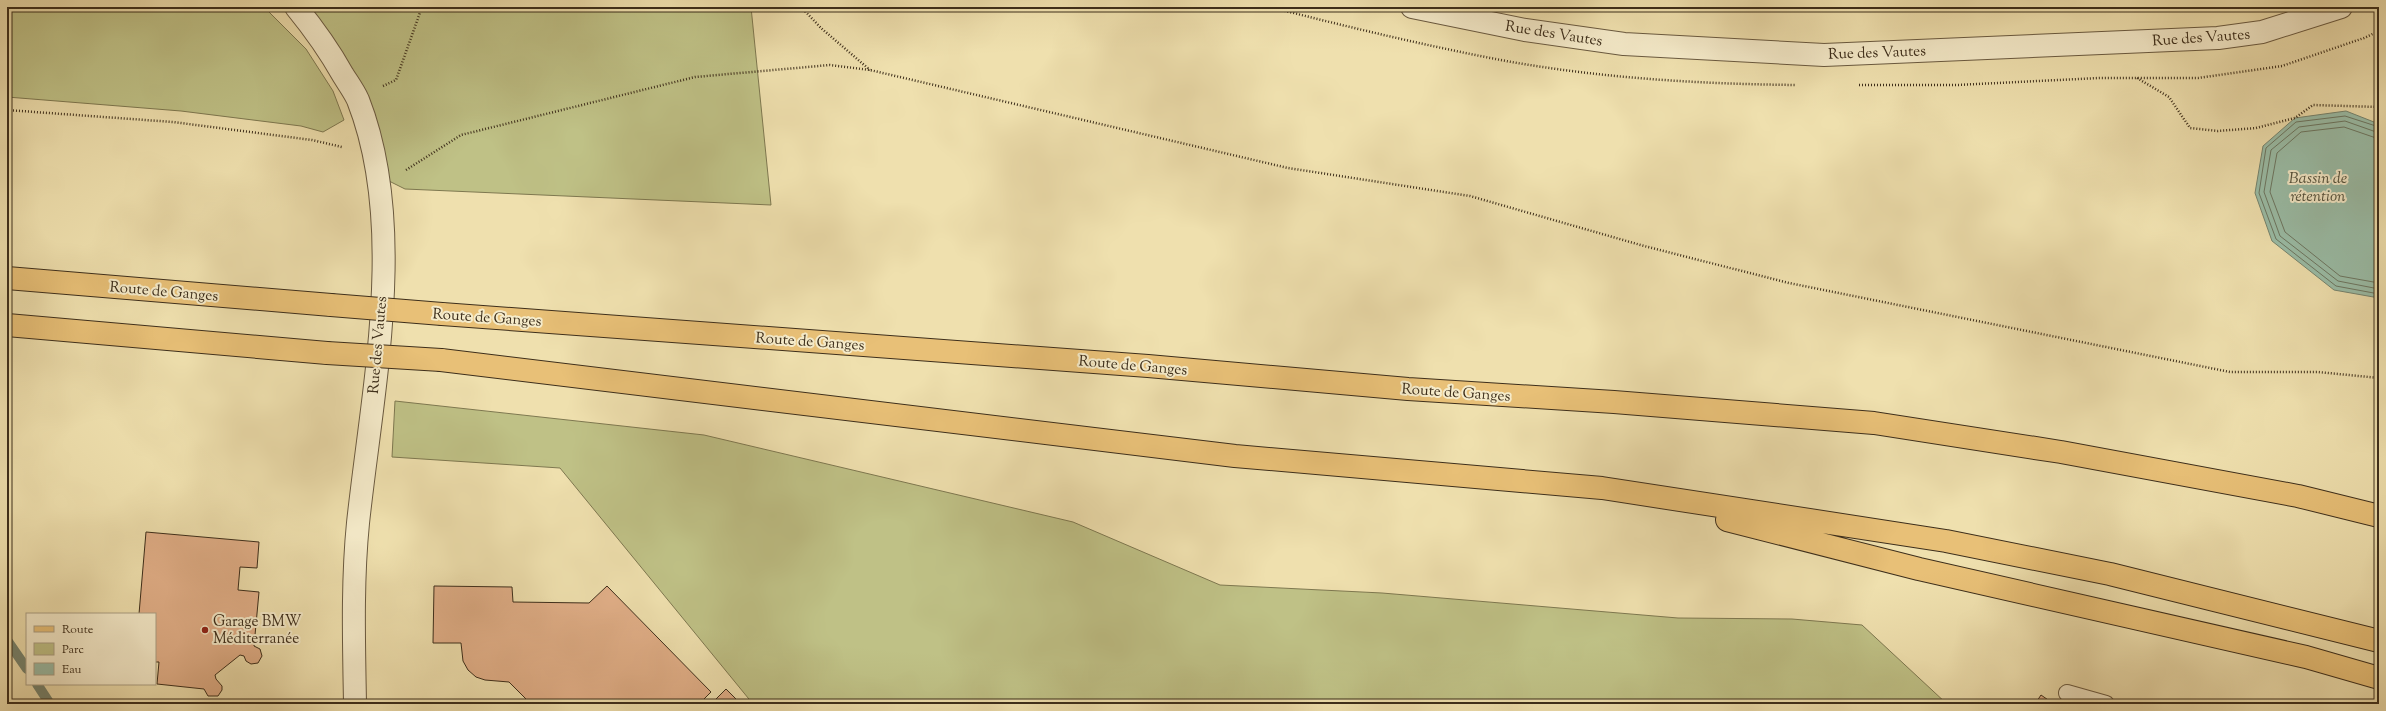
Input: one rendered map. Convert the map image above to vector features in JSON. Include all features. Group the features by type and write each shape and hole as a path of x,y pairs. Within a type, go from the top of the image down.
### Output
{"main road":[{"name":"Route de Ganges","path":"7,278 442,314 1156,366 1408,389 1614,402 1874,423 2130,465 2298,496 2379,516"},
{"path":"7,325 327,353 441,360 1236,456 1602,488 1946,541 2110,574 2324,626 2379,641"},
{"path":"1602,488 1911,567 2306,657 2379,678"}],"street":[{"name":"Rue des Vautes","path":"296,7 320,35 358,99 379,176 383,257 379,339 358,525 354,586 355,704"},
{"name":"Rue des Vautes","path":"1412,7 1525,30 1624,44 1824,55 2218,38 2262,32 2341,7"}],"lane":[{"path":"2067,693 2106,704"}],"path":[{"path":"358,99 396,80 422,7"},
{"path":"801,7 821,28 870,70"},
{"path":"379,176 404,171 461,135 694,77 830,65 870,70 1288,168 1470,196 1644,246 1789,283 2230,372 2318,372 2379,378"},
{"path":"2136,78 2169,97 2190,128 2218,131 2256,128 2295,118 2313,105 2379,107"},
{"path":"7,110 173,122 312,140 340,147 370,143"}],"green space":[{"path":"7,7 264,7 306,49 333,91 344,120 323,132 301,126 181,111 7,97"},
{"path":"296,7 751,7 771,205 405,189 379,176 371,143"},
{"path":"395,401 704,435 1073,522 1220,585 1382,593 1678,618 1792,619 1862,625 1947,704 753,704 560,468 392,457"}],"water":[{"name":"Bassin de rétention","path":"2346,111 2379,124 2379,298 2334,290 2272,241 2255,193 2263,146 2295,118"}],"building":[{"name":"Garage BMW Méditerranée","path":"146,532 259,542 257,568 240,567 238,590 259,592 254,646 260,649 262,656 258,663 251,664 246,661 244,656 240,655 215,675 216,679 222,686 222,690 218,696 208,696 204,689 157,684 159,662 156,662 156,613 139,613"},
{"path":"434,586 512,587 513,602 589,603 607,586 711,692 699,704 531,704 509,682 485,680 476,677 468,670 463,661 461,643 433,643"},
{"path":"726,689 741,704 711,704"},
{"path":"2041,695 2054,704 2035,704"}],"waterway":[{"path":"7,640 26,668"},
{"path":"38,685 50,704"}],"place":[{"name":"Garage BMW Méditerranée","path":"205,630"}]}
